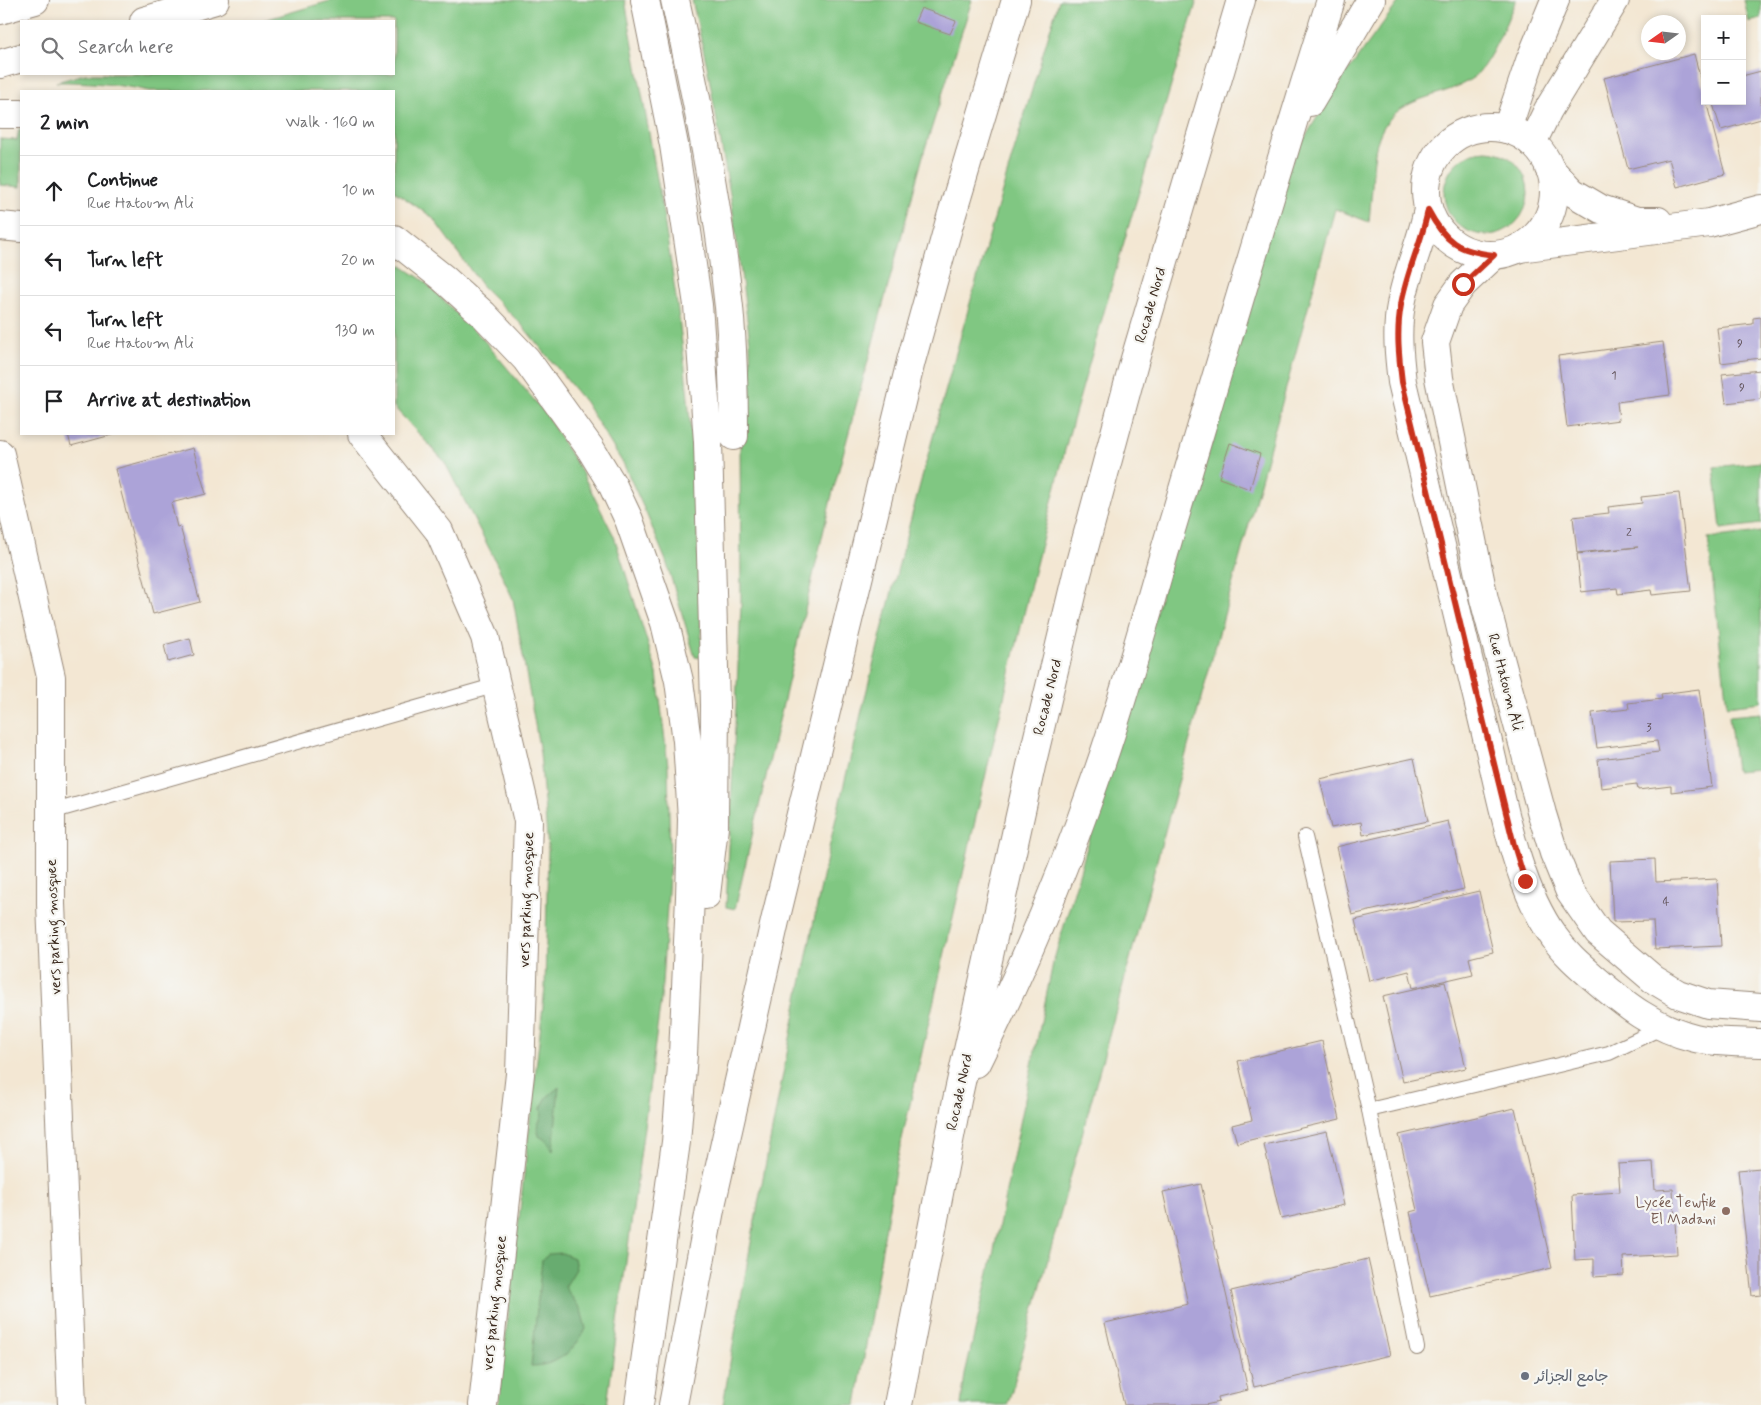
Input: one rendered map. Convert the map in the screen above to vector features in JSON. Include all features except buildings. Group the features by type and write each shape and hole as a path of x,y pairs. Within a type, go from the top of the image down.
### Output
{"main road":[{"path":"0,10 35,0"},
{"path":"147,20 215,0"},
{"path":"645,0 674,145 698,305 708,452 715,704 714,827 699,959 683,1056"},
{"path":"675,0 691,70 716,206 729,308 734,436"},
{"path":"673,1405 710,1210 775,921 906,381 949,224 1016,0"},
{"name":"Rocade Nord","path":"898,1405 957,1100 1031,766 1077,574 1137,350 1241,0"},
{"path":"957,1100 997,1020 1033,940 1067,858 1098,772 1126,685 1150,598 1286,142 1332,0"},
{"path":"1286,142 1371,0"},
{"path":"1507,129 1530,61 1555,0"},
{"path":"1532,144 1548,110 1615,0"},
{"path":"0,64 20,58"},
{"path":"0,114 20,114"},
{"path":"1710,224 1637,220 1601,208 1572,192 1549,168 1542,155 1532,144 1520,135 1507,129 1484,127 1462,133 1444,146 1431,165 1426,187 1428,210 1438,229 1453,243 1473,253 1507,252 1710,224 1761,209"},
{"path":"1507,252 1534,237 1546,222 1552,205 1553,186 1549,168"},
{"name":"Rue Hatoum Ali","path":"1428,210 1424,230 1412,263 1401,305 1398,343 1402,382 1514,845 1525,881 1538,910 1553,935 1569,956 1631,1009 1662,1027 1698,1039 1761,1043"},
{"path":"0,226 20,228"},
{"path":"395,240 443,278 484,315 526,359 584,440 612,484 629,520 665,623 679,682 687,741 692,818 683,1056 676,1142 639,1405"},
{"name":"Rue Hatoum Ali","path":"1507,252 1463,284 1448,305 1435,342 1439,378 1484,599 1554,853 1570,892 1598,932 1653,979 1678,994 1708,1004 1761,1008"},
{"name":"vers parking mosquee","path":"363,435 439,530 485,637 528,821 520,1074 483,1405"},
{"name":"vers parking mosquee","path":"0,454 51,676 51,904 72,1405"}],"lane":[{"path":"52,812 497,685"},
{"path":"1306,837 1369,1110 1417,1348"},
{"path":"1369,1110 1610,1053 1662,1027"}],"green space":[{"path":"333,0 625,0 665,224 684,359 696,508 702,658 695,657 666,561 646,513 624,465 585,402 521,324 482,286 432,217 395,192 395,90 143,90 103,84 56,82 81,75 395,75 395,20 264,20"},
{"path":"692,0 972,0 924,152 831,499 735,909 726,907 741,605 740,435 743,393 751,395 750,342 732,205 707,66"},
{"path":"1059,0 1197,0 1126,235 1068,438 1033,576 896,1165 856,1405 723,1405 768,1150 829,848 854,741 908,528 966,316"},
{"path":"1400,0 1516,0 1492,52 1474,77 1460,85 1414,102 1401,109 1391,117 1384,127 1379,138 1374,161 1369,222 1335,209 1013,1387 1007,1405 961,1405 965,1374 993,1255 1053,963 1282,183 1321,112 1351,66"},
{"path":"1744,0 1761,0 1761,19 1749,22"},
{"path":"20,129 20,187 0,185 0,139 17,140"},
{"path":"1486,151 1502,154 1516,163 1525,177 1528,193 1525,209 1516,223 1502,232 1486,235 1470,232 1456,223 1447,209 1444,193 1447,177 1456,163 1470,154"},
{"path":"395,262 423,280 482,338 545,413 581,471 614,536 657,673 668,766 670,860 661,999 607,1405 498,1405 545,988 548,849 540,753 513,599 444,461 395,408"},
{"path":"1761,462 1761,524 1721,529 1714,467"},
{"path":"1761,532 1761,702 1727,706 1708,538"},
{"path":"1761,713 1761,769 1736,771 1729,716"},
{"path":"559,1087 553,1151 547,1141 539,1136 537,1127 542,1115 541,1108 547,1097"},
{"path":"562,1253 574,1258 576,1269 565,1287 581,1310 586,1329 576,1344 564,1356 549,1363 531,1366 542,1260 549,1254"}],"place":[{"name":"Lycée Tewfik El Madani","path":"1726,1211"},
{"name":"جامع الجزائر","path":"1525,1376"}],"route":[{"path":"1463,284 1494,255 1473,253 1453,243 1438,229 1428,210 1424,230 1412,263 1401,305 1398,343 1402,382 1454,604 1514,845 1525,881"}]}
